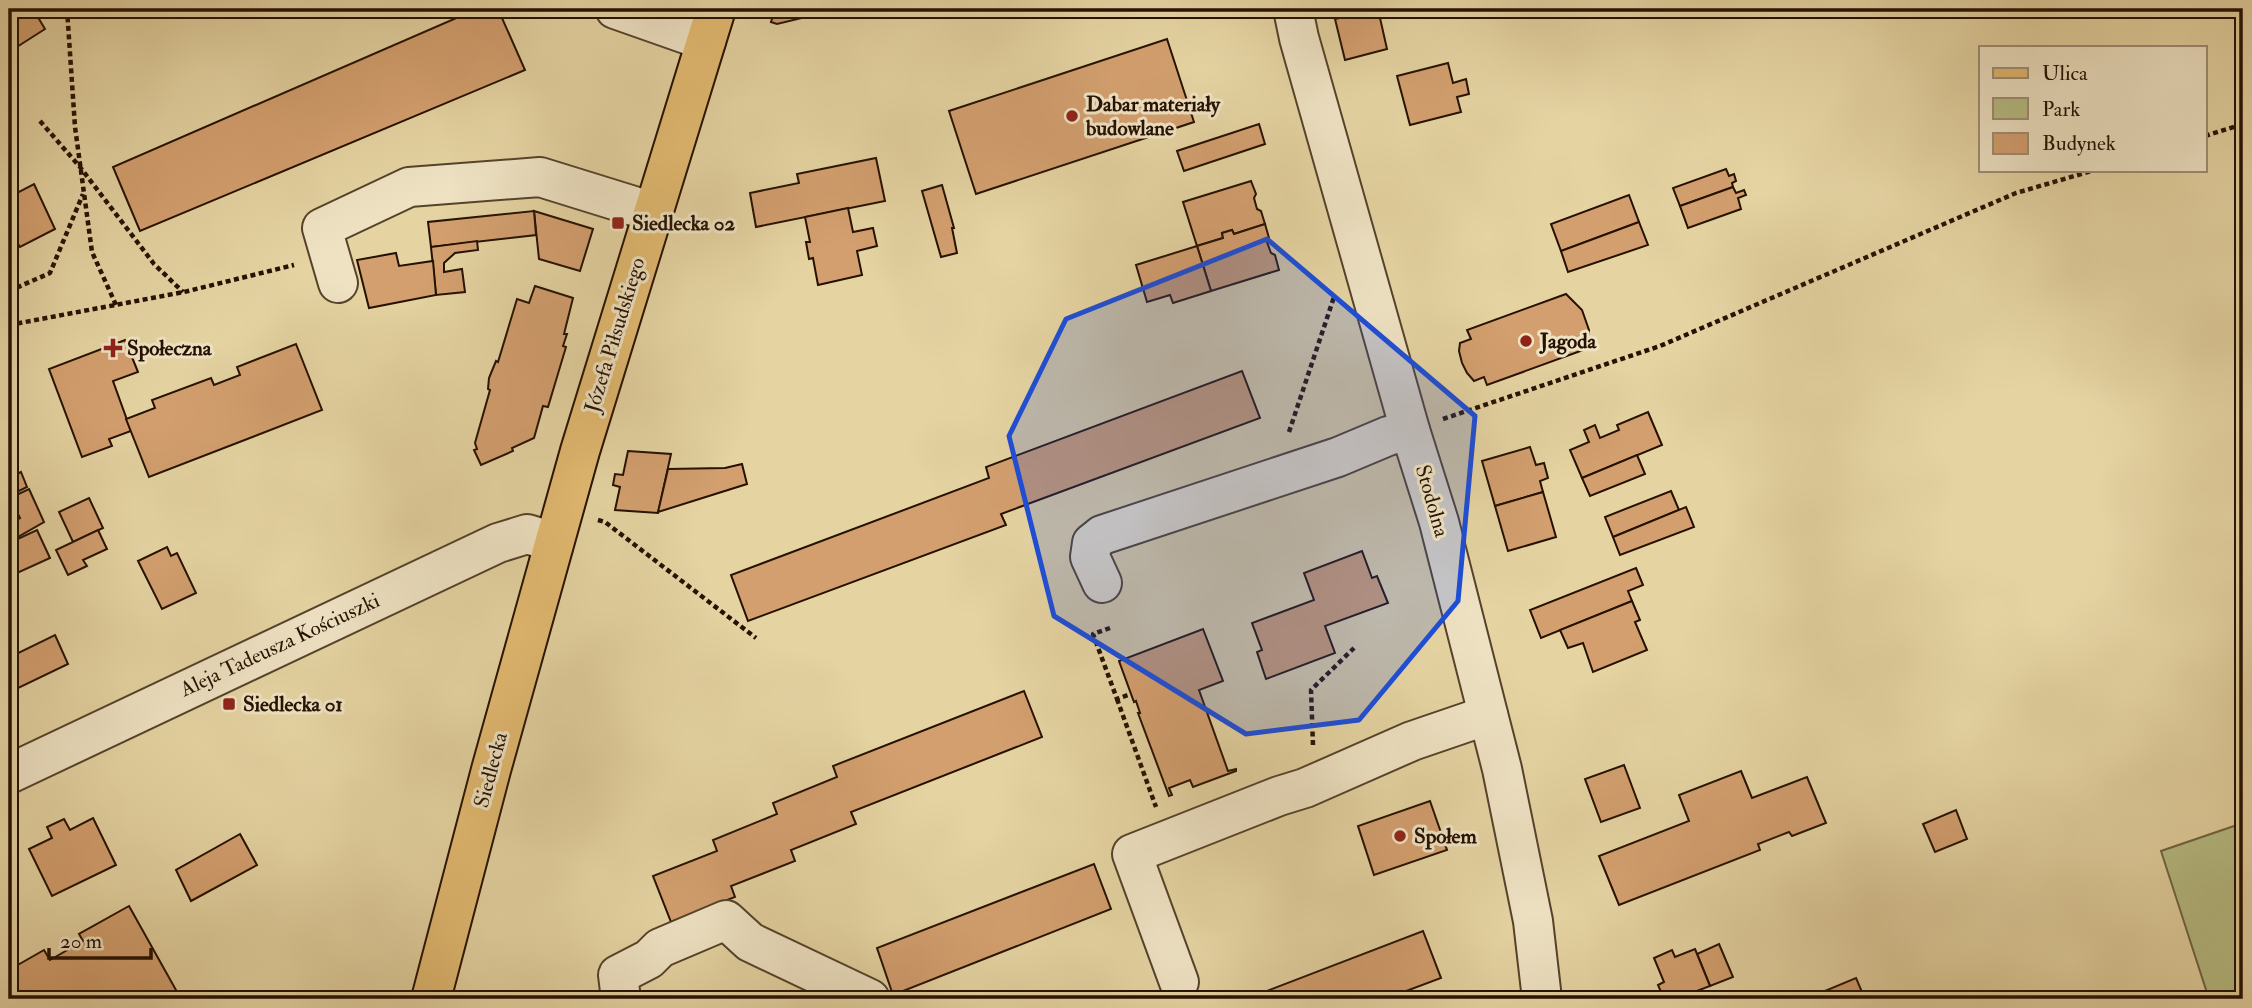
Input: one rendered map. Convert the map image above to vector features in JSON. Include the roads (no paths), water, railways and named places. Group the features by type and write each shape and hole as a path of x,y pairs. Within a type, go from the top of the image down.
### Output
{"main road":[{"name":"Józefa Piłsudskiego","path":"554,542 711,25"},
{"name":"Siedlecka","path":"431,999 554,542"}],"street":[{"path":"615,9 711,25"},
{"name":"Stodolna","path":"1293,9 1410,430 1439,522 1502,769 1533,921 1542,999"},
{"path":"338,283 322,228 408,187 540,177 653,212"},
{"path":"1102,583 1090,557 1092,543 1102,535 1338,457 1388,436 1410,430"},
{"name":"Aleja Tadeusza Kościuszki","path":"9,774 498,543 527,534 554,542"},
{"path":"1179,982 1132,854 1306,788 1412,741 1488,715"},
{"path":"621,999 618,975 649,959 660,948 726,920 750,942 870,999"}],"place":[{"name":"Dabar materiały budowlane","path":"1072,116"},
{"name":"Siedlecka 02","path":"618,223"},
{"name":"Jagoda","path":"1526,341"},
{"name":"Społeczna","path":"113,348"},
{"name":"Siedlecka 01","path":"229,704"},
{"name":"Społem","path":"1400,836"}]}
